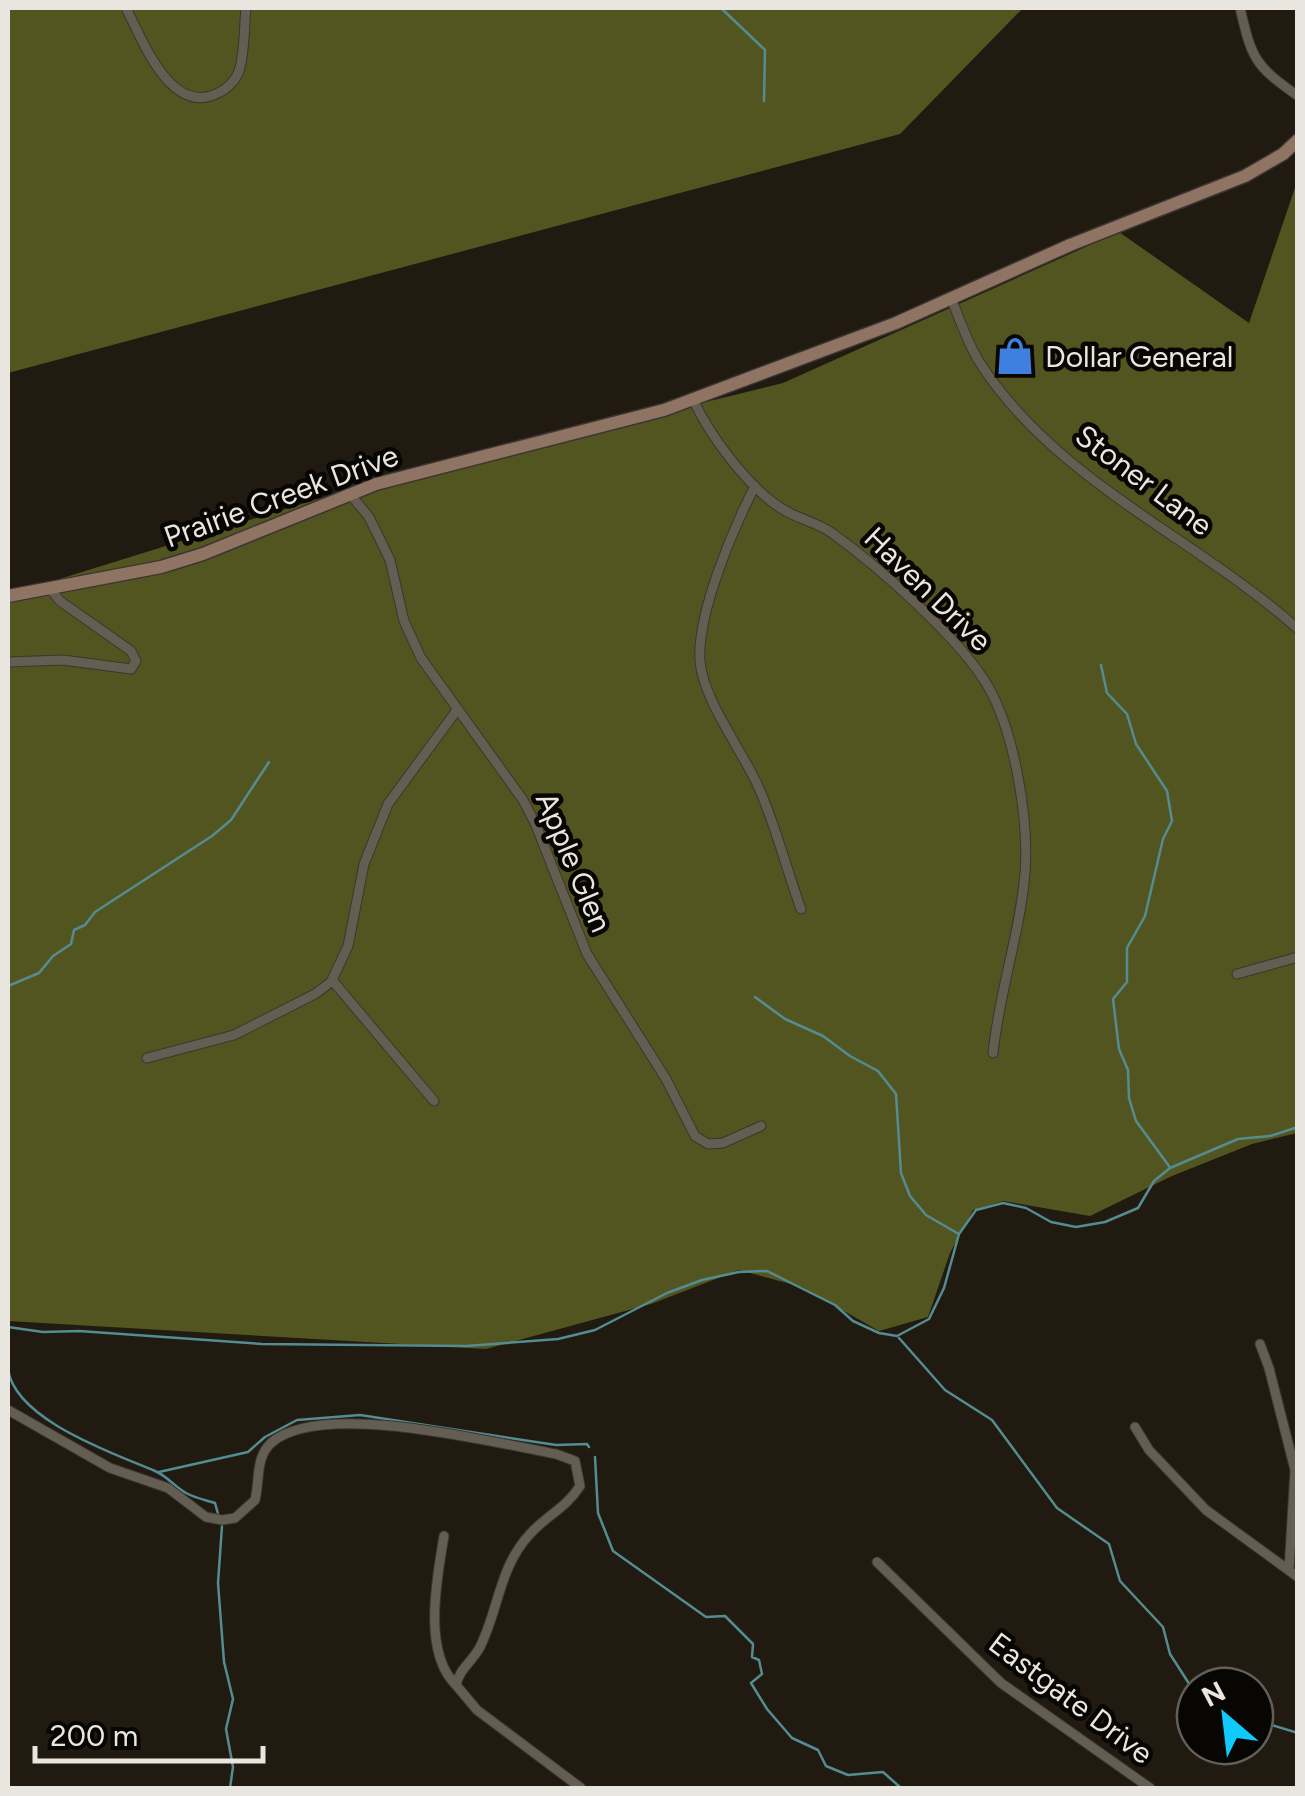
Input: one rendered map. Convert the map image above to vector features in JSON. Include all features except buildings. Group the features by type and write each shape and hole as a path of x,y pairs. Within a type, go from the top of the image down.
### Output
{"main road":[{"name":"Prairie Creek Drive","path":"8,596 189,558 350,494 423,470 645,416 693,400 952,300 1070,245 1245,176 1298,140"}],"street":[{"path":"126,8 168,81 190,99 210,97 227,89 239,72 246,8"},
{"path":"1240,8 1258,65 1298,96"},
{"name":"Stoner Lane","path":"952,300 980,364 1017,410 1060,451 1094,481 1235,578 1298,629"},
{"name":"Haven Drive","path":"693,400 755,486 785,511 827,529 881,573 975,667 990,689 1002,716 1022,809 1025,874 993,1054"},
{"path":"755,486 718,569 700,664 715,704 768,810 801,909"},
{"name":"Apple Glen","path":"350,494 369,517 390,560 410,640 523,800 587,954 666,1080 695,1136 708,1144 723,1143 760,1126"},
{"path":"8,662 82,661 132,669 135,658 131,651 60,601 50,589"},
{"path":"147,1058 234,1035 315,994 332,980 348,946 364,864 388,804 457,710"},
{"path":"1237,974 1298,958"},
{"path":"332,980 434,1101"},
{"path":"1260,1344 1295,1470 1293,1573"},
{"path":"8,1410 110,1468 168,1488 206,1517 222,1520 235,1518 255,1500 259,1464 268,1445 286,1433 320,1426 415,1428 576,1461 580,1486 572,1499 531,1532 518,1549 498,1588 478,1651 458,1674 456,1685"},
{"path":"1135,1427 1149,1450 1195,1500 1293,1573"},
{"path":"444,1536 434,1631 445,1669 478,1710 581,1788"},
{"name":"Eastgate Drive","path":"877,1562 1001,1683 1150,1788"}],"shaded area":[{"path":"8,8 1023,8 900,134 8,373"},
{"path":"1297,182 1297,1133 1252,1144 1172,1176 1090,1216 1003,1201 973,1210 950,1253 928,1317 879,1331 802,1287 739,1270 651,1304 486,1349 8,1321 8,589 53,581 350,489 783,383 1119,232 1249,323"}],"waterway":[{"path":"721,8 765,50 764,101"},
{"path":"1101,665 1107,693 1127,714 1136,744 1167,791 1172,821 1163,839 1145,916 1127,948 1127,982 1113,999 1119,1049 1128,1070 1129,1098 1136,1121 1169,1166"},
{"path":"8,986 39,973 53,956 71,944 74,930 85,925 95,912 231,820 269,762"},
{"path":"755,997 785,1019 823,1036 878,1071 896,1094 901,1173 910,1196 926,1215 957,1233"},
{"path":"8,1327 262,1344 466,1346 558,1339 595,1330 667,1293 702,1280 767,1271 835,1305 853,1321 897,1336 929,1319 944,1288 959,1234 976,1210 1003,1203 1026,1208 1051,1222 1076,1227 1105,1222 1138,1208 1154,1181 1170,1168 1238,1139 1270,1136 1298,1127"},
{"path":"899,1338 945,1390 992,1420 1057,1508 1109,1544 1120,1581 1163,1627 1178,1666"},
{"path":"8,1369 28,1404 47,1419 159,1473 189,1495 215,1503 218,1514"},
{"path":"159,1472 248,1452 265,1437 297,1420 360,1415 589,1447"},
{"path":"595,1457 598,1513 613,1551 706,1617 725,1616 753,1644 752,1657 759,1660 762,1674 751,1683 792,1738 818,1750 826,1766 848,1775 883,1772 901,1788"},
{"path":"222,1526 218,1583 224,1662 233,1699 226,1729 233,1767 230,1788"},
{"path":"1275,1726 1298,1733"}],"place":[{"name":"Dollar General","path":"1015,356"}]}
